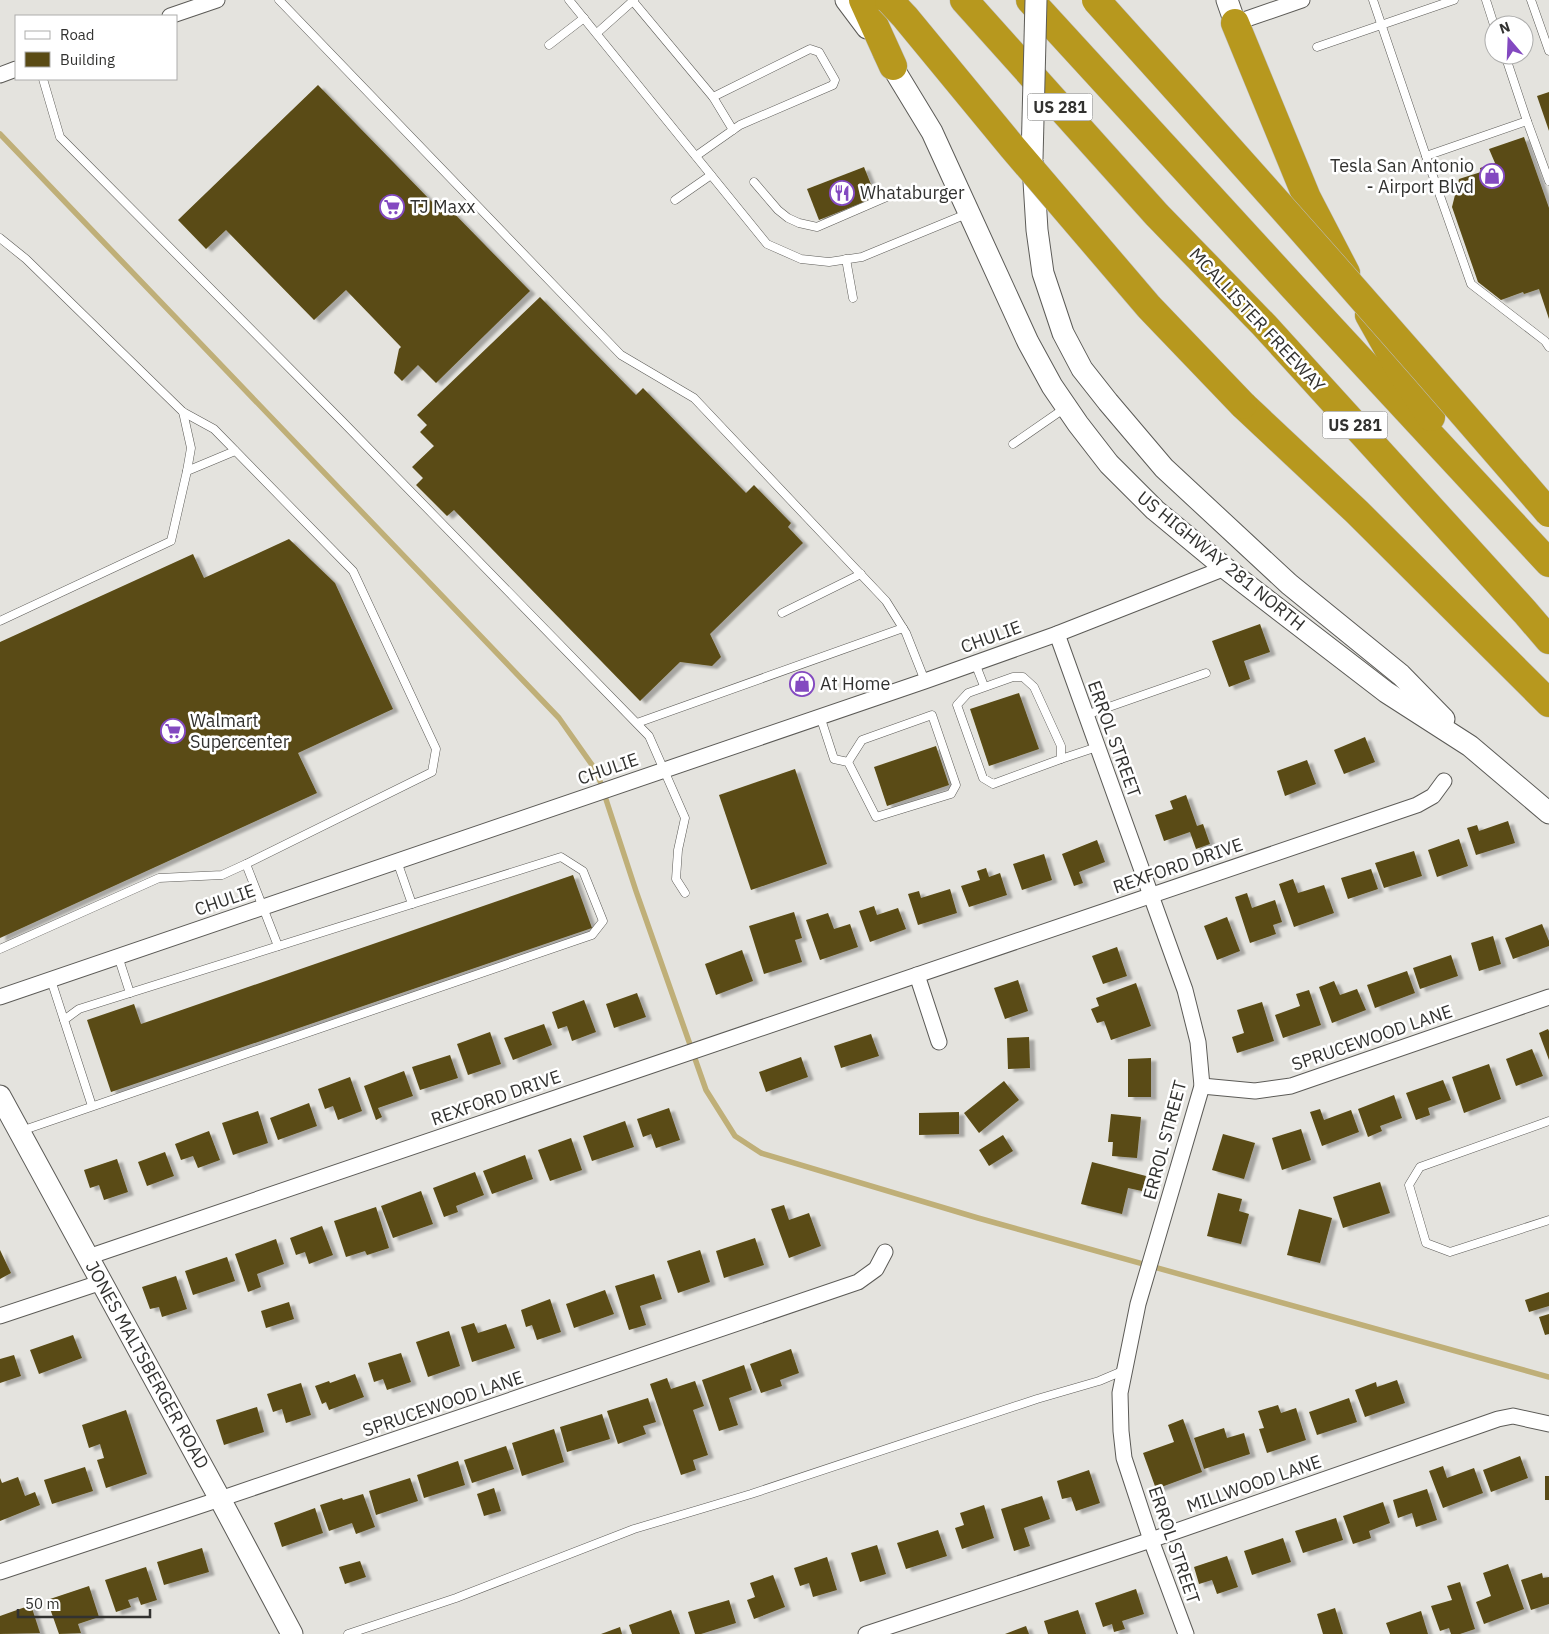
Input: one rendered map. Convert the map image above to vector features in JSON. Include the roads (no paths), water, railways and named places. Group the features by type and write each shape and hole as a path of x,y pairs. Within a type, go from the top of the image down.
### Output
{"highway":[{"path":"863,0 893,66"},
{"path":"888,0 905,17 1013,148 1149,307 1244,405 1356,512 1549,703"},
{"name":"MCALLISTER FREEWAY","path":"964,0 1157,215 1264,325 1549,640"},
{"name":"US 281","path":"1030,0 1549,563"},
{"path":"1096,0 1424,367 1549,513"},
{"path":"1231,11 1307,198 1400,370 1478,487"}],"main road":[{"name":"US HIGHWAY 281 NORTH","path":"846,0 893,66 932,132 1028,342 1052,386 1109,464 1154,510 1225,568 1386,692 1470,746 1549,813"},
{"path":"1036,0 1032,159 1037,230 1044,273 1063,333 1082,369 1164,468 1289,584 1401,675 1470,746"},
{"name":"JONES MALTSBERGER ROAD","path":"0,1096 292,1634"}],"street":[{"path":"173,15 217,0"},
{"path":"1231,11 1302,0"},
{"name":"CHULIE","path":"0,997 925,681 1057,634 1225,568"},
{"name":"ERROL STREET","path":"1057,634 1185,990 1198,1042 1202,1086 1138,1304 1120,1393 1124,1458 1151,1540 1186,1634"},
{"name":"REXFORD DRIVE","path":"88,1257 1417,805 1433,796 1444,781"},
{"path":"917,975 939,1042"},
{"name":"SPRUCEWOOD LANE","path":"1202,1086 1255,1092 1291,1086 1549,997"},
{"name":"SPRUCEWOOD LANE","path":"0,1572 858,1282 876,1269 885,1252"},
{"path":"0,1316 102,1282"},
{"name":"MILLWOOD LANE","path":"866,1634 1151,1540 1498,1419 1513,1416 1549,1424"}],"lane":[{"path":"279,0 621,355 694,398 861,574 886,601 902,628 925,681"},
{"path":"570,0 767,244 801,259 829,262 862,257 969,213"},
{"path":"596,33 633,0 712,97 732,130"},
{"path":"1373,0 1471,284 1549,346"},
{"path":"1317,47 1454,0"},
{"path":"1486,0 1491,15"},
{"path":"1531,0 1549,51"},
{"path":"549,45 584,18"},
{"path":"696,156 732,130 833,85 834,80 818,52 810,49 712,97"},
{"path":"1508,65 1549,181"},
{"path":"44,80 60,138 334,413 649,736 685,818 678,850 676,879 685,893"},
{"path":"1426,156 1527,121"},
{"path":"676,200 711,175"},
{"path":"754,182 778,210 788,218 799,223 817,227 891,195"},
{"path":"0,238 26,259 182,412 214,429 353,572 436,749 432,772 246,864 222,875 158,878 0,950"},
{"path":"846,259 853,298"},
{"path":"1013,444 1066,407"},
{"path":"0,621 171,541 191,448 182,412"},
{"path":"187,471 235,450"},
{"path":"782,613 861,574"},
{"path":"637,723 902,628"},
{"path":"976,663 984,686"},
{"path":"1086,716 1206,673"},
{"path":"1061,759 1061,746 1034,687 1023,677 1013,676 968,693 957,706 983,778 993,784 1097,747"},
{"path":"932,715 956,785 951,794 876,817 848,762 862,740 932,715"},
{"path":"820,716 834,759 848,762"},
{"path":"19,1132 592,935 603,921 583,871 561,857 79,1009 64,1020"},
{"path":"397,860 412,904"},
{"path":"246,864 278,946"},
{"path":"118,956 130,993"},
{"path":"51,980 92,1106"},
{"path":"1549,1121 1420,1167 1409,1185 1426,1243 1450,1252 1549,1220"},
{"path":"348,1634 456,1598 634,1529 752,1494 1037,1398 1099,1381 1125,1370"}],"waterway":[{"path":"0,134 559,718 597,772 636,891 706,1090 735,1136 761,1153 978,1218 1549,1377"}],"place":[{"name":"Tesla San Antonio - Airport Blvd","path":"1492,176"},
{"name":"Whataburger","path":"842,193"},
{"name":"TJ Maxx","path":"392,207"},
{"name":"At Home","path":"802,684"},
{"name":"Walmart Supercenter","path":"173,731"}]}
